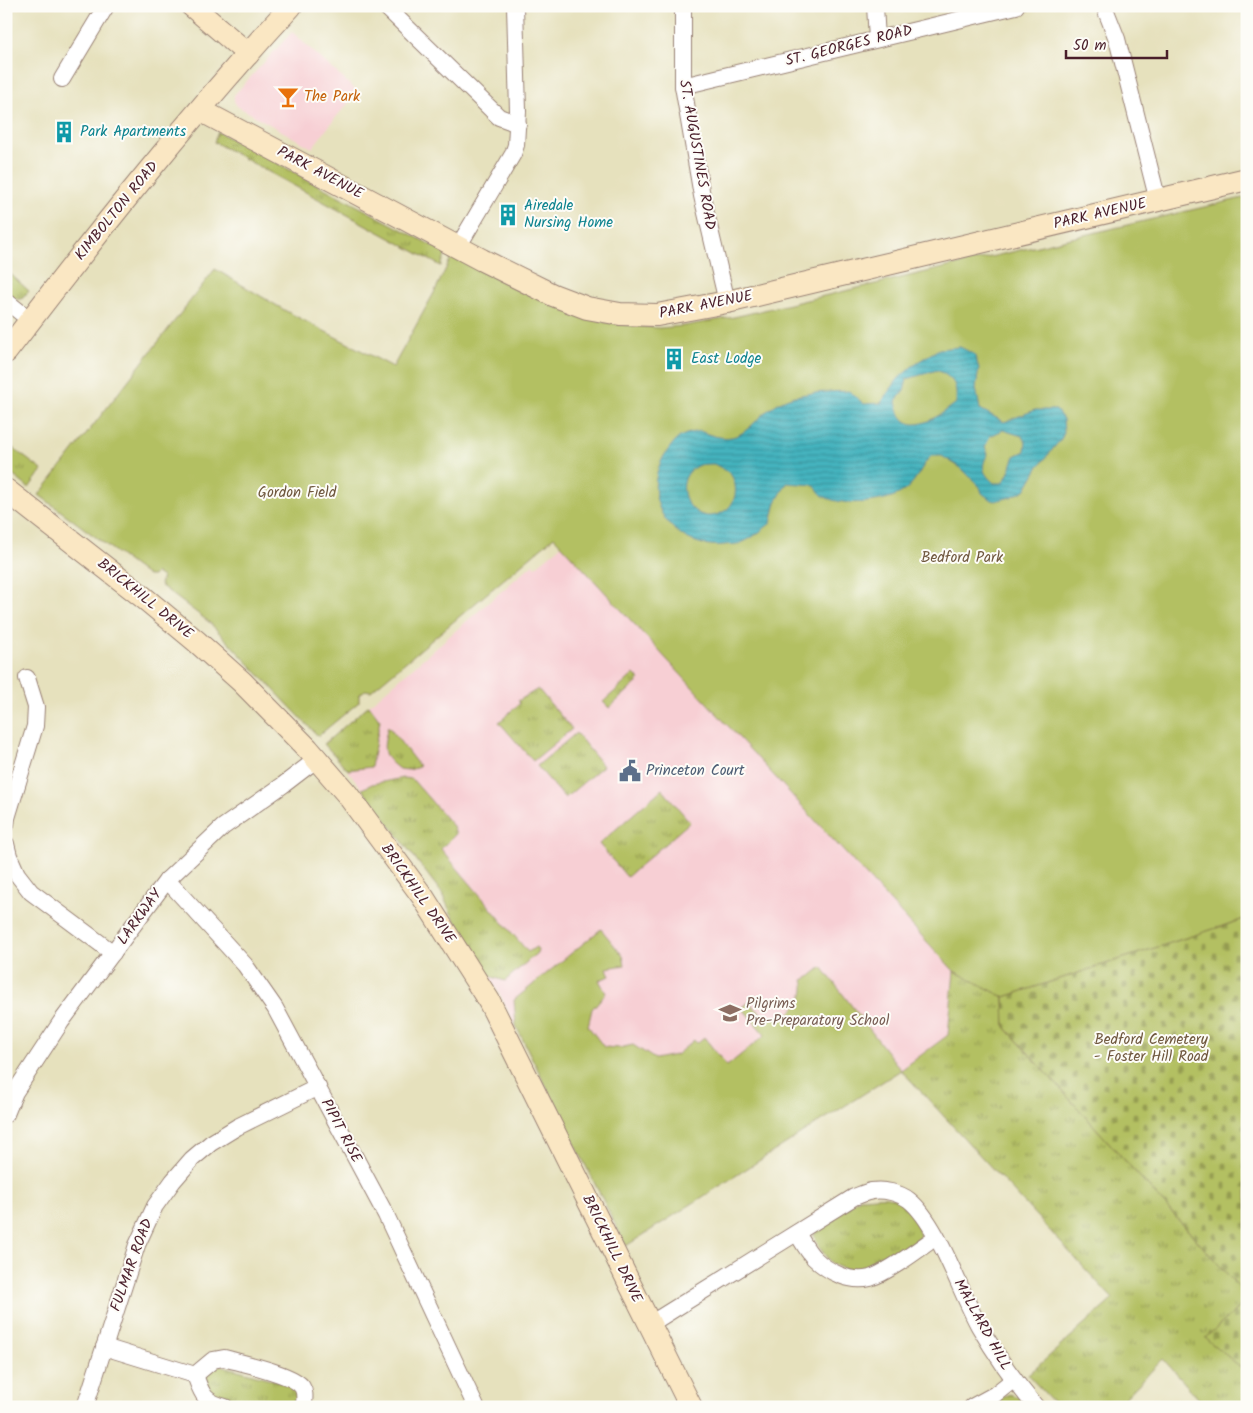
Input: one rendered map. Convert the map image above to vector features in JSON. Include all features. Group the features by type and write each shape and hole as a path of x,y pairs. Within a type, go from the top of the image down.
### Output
{"street":[{"path":"62,79 106,6"},
{"path":"192,6 248,54"},
{"name":"KIMBOLTON ROAD","path":"6,352 140,182 291,6"},
{"path":"385,6 499,117 518,124"},
{"path":"458,247 513,154 516,145 518,124 515,6"},
{"name":"ST. AUGUSTINES ROAD","path":"683,6 683,86 702,196 728,302"},
{"path":"875,6 877,39"},
{"name":"ST. GEORGES ROAD","path":"683,86 1016,6"},
{"path":"1104,6 1117,39 1158,201"},
{"name":"PARK AVENUE","path":"200,110 458,247 553,295 587,308 620,314 657,315 728,302 1247,179"},
{"path":"6,301 30,320"},
{"name":"BRICKHILL DRIVE","path":"6,490 143,597 242,682 317,759 346,794 423,897 489,1002 691,1407"},
{"path":"6,825 36,726 36,707 27,678"},
{"name":"LARKWAY","path":"6,1114 15,1092 61,1022 167,880 222,826 283,785 317,759"},
{"path":"6,844 17,874 31,892 114,953"},
{"name":"PIPIT RISE","path":"167,880 246,964 275,1008 386,1215 476,1407"},
{"name":"FULMAR ROAD","path":"84,1407 137,1246 155,1206 172,1181 210,1143 236,1127 318,1087"},
{"name":"MALLARD HILL","path":"650,1324 854,1197 873,1191 892,1192 907,1199 921,1211 979,1325 1013,1380 1036,1407"},
{"path":"797,1233 813,1258 833,1273 851,1278 870,1278 893,1266 936,1238"},
{"path":"104,1347 195,1375"},
{"path":"195,1375 213,1360 224,1358 292,1378 302,1387 305,1396 304,1407"},
{"path":"195,1375 203,1397 214,1404 225,1407"},
{"path":"972,1407 994,1395 1013,1380"}],"shaded area":[{"path":"292,32 358,92 312,148 237,106 234,101 234,95"},
{"path":"562,545 954,971 948,1035 901,1070 626,1246 503,1000 452,915 441,892 345,767 324,744 533,564 535,567"}],"green space":[{"path":"218,132 446,253 441,266 214,142"},
{"name":"Bedford Park","path":"1247,197 1247,918 1004,997 954,971 554,537 371,691 365,690 359,695 359,702 318,736 209,622 160,585 162,577 156,573 153,576 148,576 39,495 215,269 286,311 393,367 452,256 604,322 659,328 684,326 734,317"},
{"path":"6,270 29,291 22,299 16,299 6,291"},
{"path":"6,443 42,470 29,488 6,470"},
{"path":"634,674 640,680 609,708 603,702"},
{"path":"538,689 572,729 533,761 499,722 520,703 518,701"},
{"path":"369,705 380,720 371,767 348,770 324,744"},
{"path":"388,726 419,767 409,770 399,769 389,759 384,750"},
{"path":"576,733 603,766 565,798 537,766"},
{"path":"403,778 412,779 453,826 456,834 441,849 528,952 536,947 538,949 537,953 505,981 489,976 452,915 441,892 362,789 372,784"},
{"path":"662,789 690,822 627,877 599,844"},
{"name":"Bedford Cemetery - Foster Hill Road","path":"1247,918 1247,1296 1005,1027 1004,997"},
{"path":"601,929 623,956 625,965 607,968 610,976 599,980 606,993 592,1009 588,1026 604,1047 619,1048 633,1045 655,1059 676,1055 694,1040 697,1043 704,1037 727,1066 765,1035 742,1008 749,1002 765,1016 779,1018 785,1016 801,1000 804,986 803,980 822,967 901,1070 626,1246 516,1026 514,1000"},
{"path":"954,971 1004,997 1005,1027 1247,1296 1247,1301 1205,1338 1247,1372 1247,1407 1206,1407 1163,1359 1116,1407 1058,1407 1028,1375 1113,1299 901,1070 948,1035"},
{"path":"860,1198 892,1198 903,1204 917,1225 921,1238 905,1254 871,1271 848,1271 831,1263 819,1247 814,1235 821,1222"},
{"path":"1247,1301 1247,1372 1205,1338"},
{"path":"216,1364 296,1386 300,1407 248,1407 223,1401 213,1395 205,1379"},
{"path":"1009,1394 1022,1398 1029,1407 984,1407"}],"water":[{"path":"960,347 974,354 979,368 976,388 980,409 1004,422 1035,410 1056,410 1063,419 1064,433 1061,439 1039,466 1025,490 1011,497 995,501 991,500 982,493 980,487 961,468 942,456 931,456 905,490 877,501 854,503 833,500 824,496 814,485 787,483 776,502 771,523 739,544 706,544 690,540 676,531 666,519 658,505 655,490 657,473 664,456 679,437 700,431 727,438 737,436 780,402 804,394 849,391 864,404 881,403 898,379 916,363 939,349","holes":["937,370 953,382 956,391 956,403 930,420 912,424 905,421 899,414 896,401 904,391 907,379","1003,430 1022,436 1026,442 1025,451 1015,456 1008,474 1002,483 994,483 984,470 983,466 988,454 985,447 990,436","714,464 731,475 735,484 734,498 730,507 714,516 703,515 694,510 687,502 684,492 684,482 689,472 699,465"]}],"place":[{"name":"The Park","path":"288,97"},
{"name":"Park Apartments","path":"64,132"},
{"name":"Airedale Nursing Home","path":"508,215"},
{"name":"East Lodge","path":"674,359"},
{"name":"Princeton Court","path":"630,771"},
{"name":"Pilgrims Pre-Preparatory School","path":"730,1013"}],"park label":[{"name":"Gordon Field","path":"297,493"}]}
